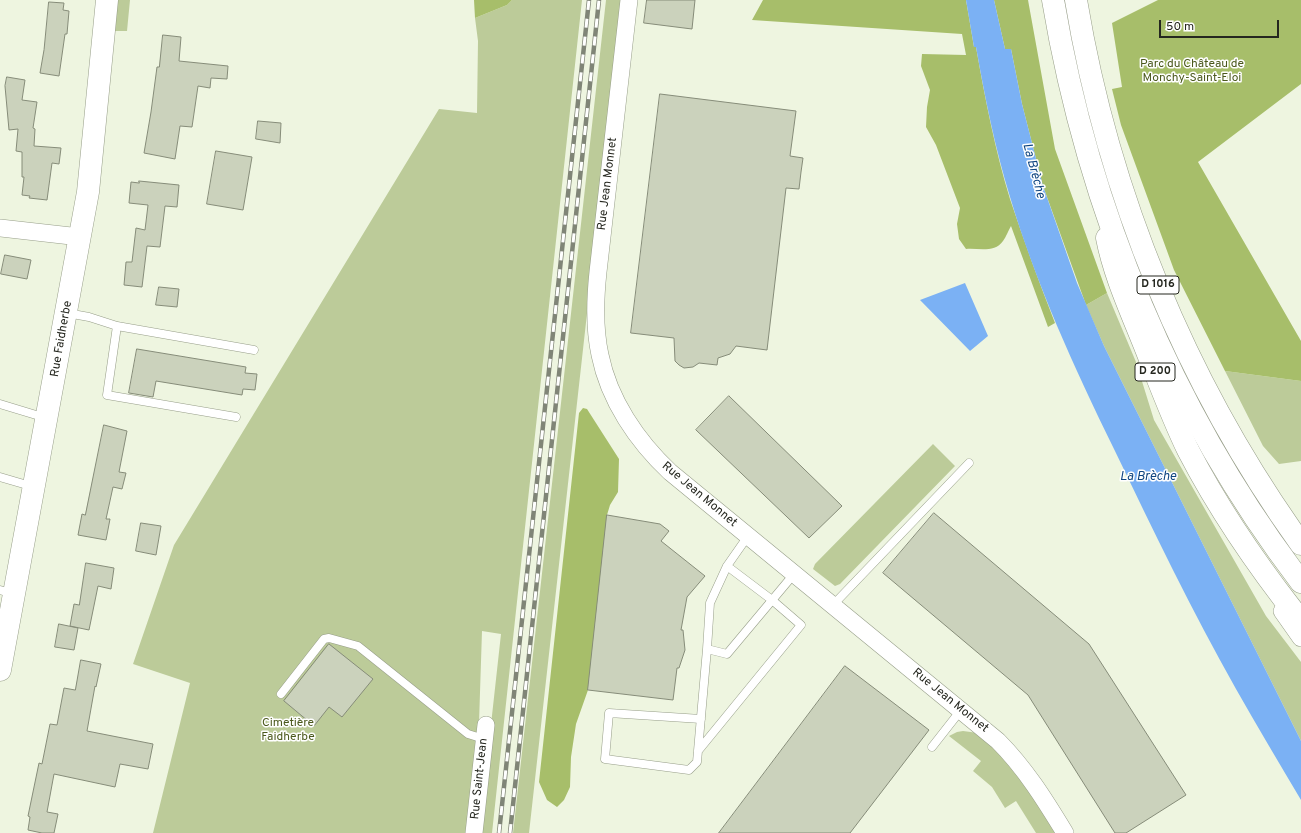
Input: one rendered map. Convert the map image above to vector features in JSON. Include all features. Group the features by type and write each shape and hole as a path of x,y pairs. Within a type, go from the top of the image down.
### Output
{"main road":[{"name":"D 1016","path":"1053,0 1069,83 1080,126 1109,220 1137,293 1182,391 1213,448 1246,502 1301,582"},
{"name":"D 1016","path":"1076,0 1092,79 1106,132 1124,191 1157,282 1201,379 1228,429 1276,508 1301,544"},
{"name":"Rue Faidherbe","path":"0,670 7,592 34,487 67,313 90,175 106,3"},
{"name":"D 200","path":"1095,175 1108,241 1119,279 1168,405 1188,449 1206,482 1252,554 1301,621"},
{"path":"1276,508 1301,535"}],"street":[{"name":"Rue Jean Monnet","path":"629,0 596,287 596,318 600,356 607,380 615,399 630,425 646,447 682,482 988,732 1015,758 1065,833"},
{"path":"0,228 80,237"},
{"path":"1252,554 1270,592 1301,638"},
{"name":"Rue Saint-Jean","path":"474,833 485,732"}],"lane":[{"path":"67,313 89,317 118,326 254,350"},
{"path":"118,326 107,395 236,417"},
{"path":"0,404 47,418"},
{"path":"833,605 969,463"},
{"path":"0,477 34,487"},
{"path":"701,719 609,713 605,760 689,770 697,762 701,719 707,649 710,602 727,566 748,536"},
{"path":"698,751 801,625 772,600 727,566"},
{"path":"707,649 727,654 794,574"},
{"path":"281,694 324,639 329,638 358,646 468,734 485,732"},
{"path":"932,747 961,710"}],"green space":[{"path":"117,0 130,0 127,31 114,31"},
{"path":"474,0 512,0 507,5 475,18"},
{"name":"Cimetière Faidherbe","path":"512,0 582,0 492,833 479,833 501,634 482,631 479,723 469,833 153,833 190,683 133,664 174,545 439,109 477,113 478,41 475,18 507,5"},
{"path":"606,0 622,0 529,833 513,833"},
{"path":"763,0 966,0 974,47 976,47 991,124 1010,199 1055,323 1048,327 1011,226 1000,245 991,249 966,249 959,239 957,224 960,208 936,145 926,127 930,90 921,66 922,54 966,55 962,34 752,20"},
{"path":"994,0 1028,0 1055,149 1107,293 1086,305 1043,186 1022,104 1011,49 1005,49"},
{"name":"Parc du Château de Monchy-Saint-Eloi","path":"1158,0 1301,0 1301,84 1198,162 1301,341 1301,381 1225,371 1174,270 1121,125 1112,89 1122,87 1112,23"},
{"path":"1107,293 1136,362 1154,420 1266,616 1301,662 1301,741 1104,346 1086,305"},
{"path":"1225,371 1301,381 1301,461 1279,464 1263,446"},
{"path":"583,408 587,409 619,459 618,492 610,505 607,515 588,690 576,724 571,757 570,787 564,800 557,807 547,800 539,782 579,413"},
{"path":"933,444 955,466 840,584 835,586 813,569 815,564"},
{"path":"963,731 978,733 1019,775 1056,833 1036,833 1016,801 1005,808 992,787 973,771 981,761 949,736"}],"water":[{"name":"La Brèche","path":"966,0 994,0 1005,49 1011,49 1022,104 1043,186 1077,283 1104,346 1301,741 1301,800 1236,689 1188,600 1099,418 1057,325 1020,229 1005,179 991,123 976,47 974,47"},
{"path":"965,283 988,336 970,351 920,300"}],"building":[{"path":"647,0 695,0 692,29 644,23"},
{"path":"49,2 64,3 63,10 69,11 67,34 65,34 59,76 40,73"},
{"path":"163,35 181,37 179,61 228,66 227,79 211,78 210,88 198,86 192,127 180,126 175,159 144,153"},
{"path":"7,77 25,80 22,100 37,102 33,128 35,129 34,146 61,148 59,164 52,163 47,200 29,198 30,196 22,195 24,177 22,177 22,152 16,151 18,129 9,130 5,86"},
{"path":"660,94 796,111 790,156 803,158 799,189 786,188 767,350 736,346 730,354 718,358 717,365 699,363 693,367 684,368 675,361 674,338 631,333"},
{"path":"258,121 281,123 280,143 256,139"},
{"path":"216,151 252,157 243,210 207,204"},
{"path":"139,181 179,185 177,207 165,206 160,247 147,246 142,287 124,285 126,262 132,262 136,228 145,230 148,205 129,203 131,182 139,183"},
{"path":"5,255 31,260 27,279 1,274"},
{"path":"159,287 179,289 177,307 156,305"},
{"path":"137,349 246,367 245,373 257,374 255,390 243,389 242,395 156,381 153,397 129,393"},
{"path":"729,396 842,506 809,538 696,430"},
{"path":"104,425 127,431 119,472 126,473 122,489 113,487 106,519 110,519 106,540 78,535 82,514 85,515"},
{"path":"934,513 1089,644 1186,795 1126,833 1115,833 1028,695 883,573"},
{"path":"607,515 660,524 669,531 661,541 705,576 687,597 681,630 683,630 685,650 679,668 677,668 673,700 588,690"},
{"path":"141,523 161,526 156,555 136,551"},
{"path":"86,563 114,568 111,589 98,586 89,630 70,626 74,604 79,605"},
{"path":"59,624 78,628 74,650 55,647"},
{"path":"329,644 373,679 342,717 329,707 314,726 284,701"},
{"path":"81,660 101,664 96,687 95,686 87,731 153,744 148,769 120,764 115,787 54,774 47,812 58,814 54,833 42,833 28,830 30,817 28,816 39,763 42,764 50,724 57,725 64,688 75,690"},
{"path":"845,666 929,730 850,833 719,833"}],"railway":[{"path":"499,833 589,0"},
{"path":"510,833 599,0"}]}
